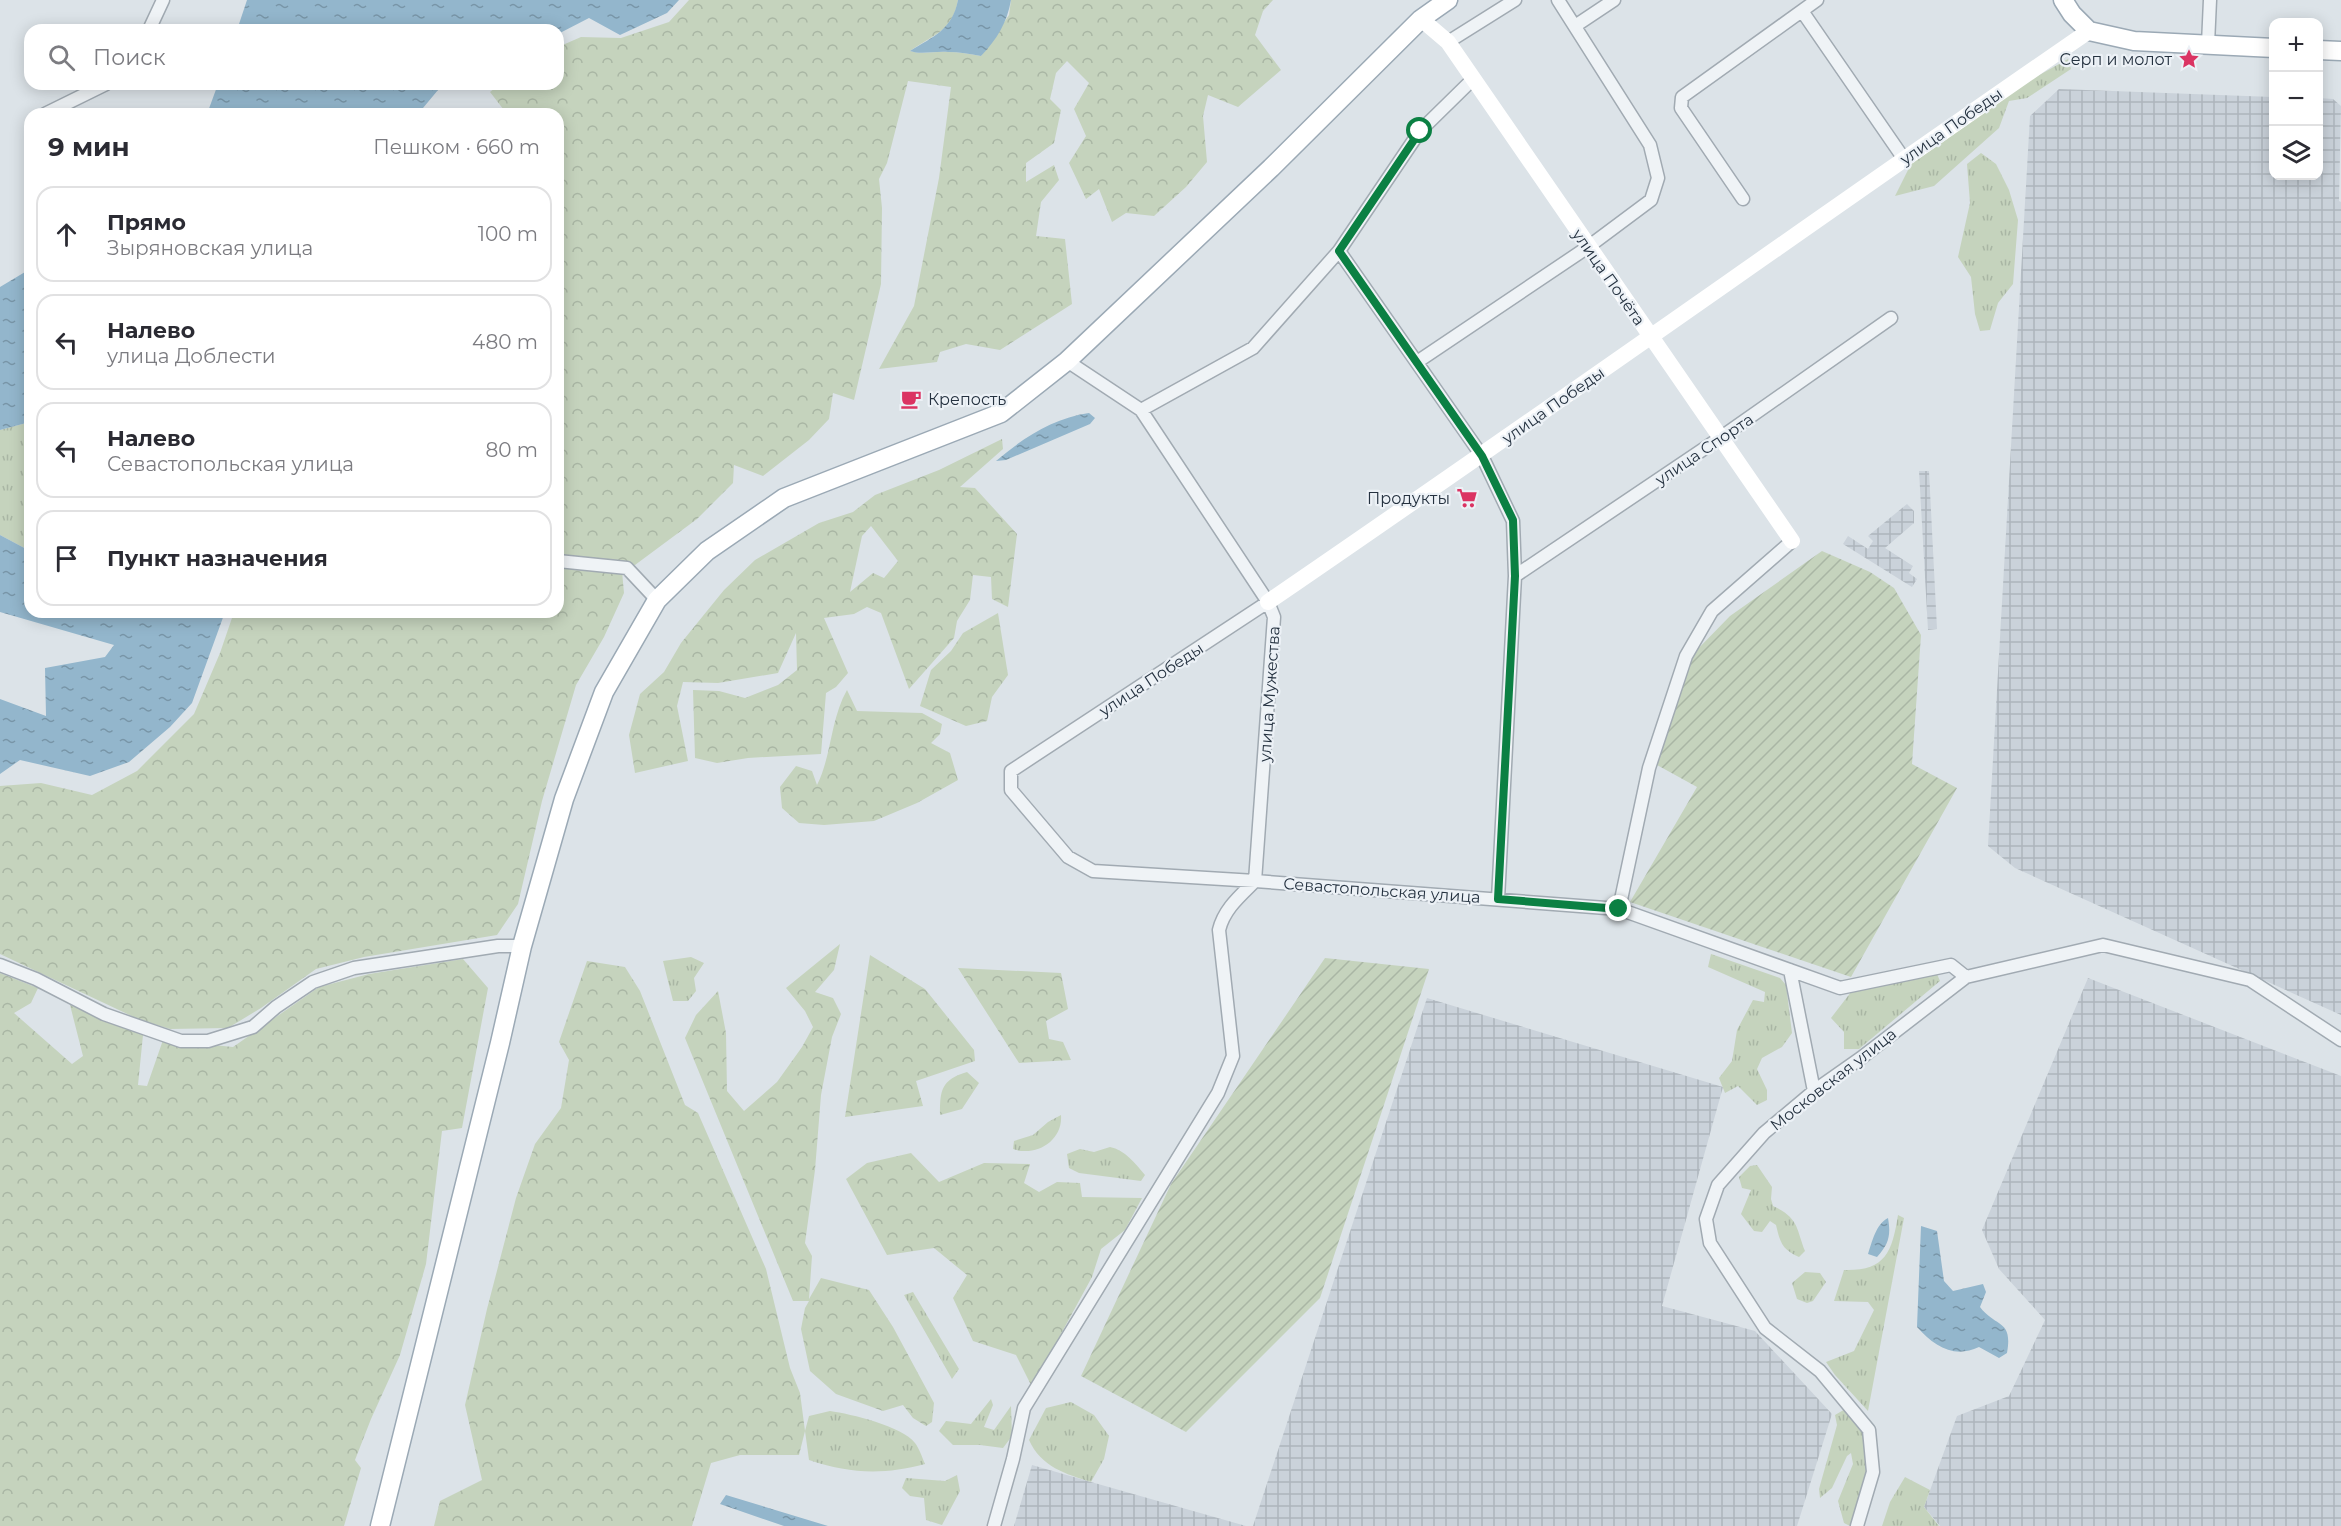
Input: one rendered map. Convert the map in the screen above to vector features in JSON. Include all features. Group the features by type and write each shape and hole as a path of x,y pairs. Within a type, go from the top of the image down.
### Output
{"main road":[{"path":"380,1526 501,1043 522,946 564,799 603,692 657,600 707,551 784,498 1001,413 1067,361 1271,168 1421,19 1448,0"},
{"path":"2063,0 2072,14 2089,31 2134,41 2269,48"},
{"path":"2323,50 2341,51"}],"street":[{"path":"152,24 163,0"},
{"path":"1448,42 1515,0"},
{"path":"1417,362 1588,247 1651,200 1659,178 1650,145 1558,0"},
{"path":"1575,26 1614,0"},
{"path":"1743,199 1681,108 1682,97 1817,0"},
{"path":"2208,44 2210,0"},
{"path":"1802,11 1904,159"},
{"name":"улица Почёта","path":"1421,19 1448,42 1472,80 1792,541"},
{"name":"улица Победы","path":"1011,771 1268,602 1482,456 2089,31"},
{"path":"1141,410 1253,348 1339,251 1420,131 1472,80"},
{"path":"57,108 93,90"},
{"path":"1339,251 1482,456 1513,520 1515,576 1498,899"},
{"name":"улица Спорта","path":"1515,576 1720,438 1891,318"},
{"name":"улица Мужества","path":"1067,361 1141,410 1268,602 1274,617 1255,881"},
{"path":"1619,909 1649,768 1686,656 1712,612 1792,541"},
{"path":"564,562 627,568 657,600"},
{"name":"Севастопольская улица","path":"1011,771 1011,789 1068,857 1093,872 1255,881 1619,909 1839,988 1951,965 1966,977"},
{"path":"994,1526 1013,1459 1024,1408 1218,1093 1233,1056 1219,930 1228,909 1255,881"},
{"path":"1966,977 2103,945 2250,980 2341,1040"},
{"path":"0,965 36,979 104,1014 181,1041 208,1041 253,1027 276,1007 313,982 354,968 498,946 522,946"},
{"path":"1790,970 1814,1091"},
{"name":"Московская улица","path":"1857,1526 1873,1472 1869,1431 1820,1371 1765,1328 1710,1242 1706,1219 1718,1185 1764,1133 1814,1091 1861,1058 1966,977"}],"shaded area":[{"path":"2059,89 2269,97 2269,180 2323,180 2323,98 2333,99 2341,106 2339,201 2341,202 2341,1015 2015,868 1988,846 2030,116"},
{"path":"1919,471 1929,471 1937,629 1928,630"},
{"path":"1907,504 1914,511 1914,523 1885,548 1913,566 1909,573 1917,579 1912,587 1843,544 1848,536 1868,549 1873,541 1868,536"},
{"path":"2088,978 2341,1076 2341,1526 1940,1526 1924,1507 1957,1416 2009,1396 2045,1320 1999,1269 1982,1230"},
{"path":"1427,998 1723,1087 1662,1306 1755,1331 1832,1414 1797,1526 1253,1526"},
{"path":"1032,1465 1091,1482 1246,1526 1014,1526"}],"green space":[{"path":"689,0 958,0 947,26 910,51 919,53 956,52 981,56 1009,15 1011,0 1273,0 1263,11 1255,35 1281,70 1238,107 1208,95 1203,116 1207,162 1186,187 1154,216 1126,213 1112,222 1099,189 1086,199 1069,163 1086,136 1074,109 1089,83 1067,61 1056,73 1050,99 1061,110 1054,143 1026,163 1026,182 1054,165 1059,180 1041,202 1036,236 1065,239 1072,304 1000,350 966,344 940,352 937,362 879,369 914,306 939,178 951,87 908,81 887,163 879,179 882,208 881,284 854,400 833,393 829,419 809,440 763,476 734,465 733,483 697,519 635,565 564,557 564,108 502,108 490,92 492,90 564,90 564,44 581,37 621,38 669,22"},
{"path":"2068,59 2071,69 2027,98 2009,101 1999,128 1934,186 1895,196 1914,158 2012,90"},
{"path":"1981,153 1996,164 2009,190 2018,220 2013,284 1998,303 1990,330 1980,331 1975,314 1971,277 1958,257 1970,203 1967,164"},
{"path":"24,424 24,548 0,535 0,430"},
{"path":"1002,439 1003,449 960,487 975,488 1017,534 1008,607 992,599 991,577 973,575 970,600 957,621 954,638 909,689 881,613 867,607 854,614 824,618 848,673 836,687 826,693 821,754 748,758 717,763 695,758 693,690 719,691 745,698 778,685 797,670 796,633 778,673 718,683 683,682 677,706 688,761 635,773 629,735 640,694 664,672 681,643 724,590 755,560 819,523 853,512 875,495 939,470","holes":["871,526 898,561 884,578 873,573 850,592 862,536"]},
{"path":"1822,551 1870,572 1894,588 1921,635 1912,764 1957,788 1851,977 1630,902 1697,787 1657,765 1692,655 1730,616"},
{"path":"564,566 622,571 624,593 604,637 576,685 542,801 518,904 497,935 364,957 316,969 228,1028 170,1029 138,1019 0,954 0,786 41,783 92,795 137,771 194,714 232,618 564,618"},
{"path":"998,613 1008,675 992,697 987,721 966,726 920,706 931,670 951,651 963,633"},
{"path":"847,690 857,711 922,713 942,724 940,734 931,743 950,753 958,780 917,803 874,821 824,825 799,823 782,808 780,787 796,766 812,771 817,785 826,762 837,713"},
{"path":"840,944 834,970 815,992 833,998 841,1014 832,1037 821,1095 815,1170 805,1243 812,1256 809,1299 821,1278 869,1290 893,1327 934,1403 932,1422 926,1426 913,1418 903,1405 883,1411 836,1394 810,1371 801,1329 805,1308 809,1301 793,1301 685,1038 696,1015 718,991 726,1033 727,1091 744,1111 777,1082 813,1027 805,1011 786,988"},
{"path":"1711,954 1780,978 1786,985 1792,1033 1782,1047 1762,1058 1757,1069 1767,1090 1767,1100 1757,1105 1738,1086 1725,1093 1719,1078 1732,1061 1737,1030 1753,1000 1764,1002 1765,992 1708,967"},
{"path":"870,955 925,989 974,1050 975,1061 916,1081 923,1106 845,1117"},
{"path":"691,957 704,963 694,978 696,991 688,1001 673,1001 663,961"},
{"path":"1325,958 1429,969 1320,1298 1186,1432 1081,1376 1171,1184"},
{"path":"463,959 488,988 462,1128 442,1131 426,1264 400,1355 355,1460 361,1468 344,1526 0,1526 0,973 38,988 31,1003 14,1013 72,1064 83,1056 70,1005 143,1035 138,1085 147,1086 163,1040 233,1047 319,987 369,974"},
{"path":"587,961 625,967 640,991 685,1105 698,1113 766,1269 790,1368 800,1393 805,1431 799,1455 740,1455 711,1463 692,1526 434,1526 440,1501 482,1480 465,1405 516,1198 535,1144 561,1108 569,1060 559,1042"},
{"path":"958,968 1061,973 1068,1009 1046,1021 1049,1039 1063,1042 1071,1060 1019,1063"},
{"path":"1937,974 1940,981 1859,1049 1844,1049 1844,1032 1831,1018 1851,992"},
{"path":"967,1072 979,1083 962,1109 940,1115 944,1087 958,1075"},
{"path":"1061,1115 1058,1132 1046,1145 1030,1151 1013,1149 1014,1141 1033,1135 1048,1122"},
{"path":"1110,1147 1125,1154 1145,1175 1141,1181 1079,1173 1069,1168 1067,1154 1080,1149 1094,1152"},
{"path":"911,1153 939,1182 984,1163 1030,1164 1024,1183 1039,1192 1057,1182 1080,1183 1082,1197 1142,1198 1125,1230 1101,1249 1092,1277 1032,1387 1016,1355 973,1341 953,1298 967,1275 934,1248 887,1255 846,1179 867,1163"},
{"path":"1757,1165 1772,1187 1773,1206 1788,1215 1795,1224 1805,1251 1799,1257 1783,1245 1776,1225 1770,1221 1762,1232 1754,1231 1741,1214 1751,1190 1742,1188 1739,1177 1750,1166"},
{"path":"1898,1215 1904,1218 1868,1411 1826,1362 1854,1351 1874,1310 1868,1302 1834,1301 1844,1270 1869,1267 1884,1257 1893,1240"},
{"path":"1805,1272 1820,1273 1826,1282 1813,1301 1807,1303 1797,1299 1792,1283"},
{"path":"913,1292 959,1369 952,1379 904,1295"},
{"path":"991,1399 993,1405 984,1427 994,1430 1011,1406 1012,1436 1003,1448 953,1445 939,1431 946,1421 971,1424"},
{"path":"1071,1402 1094,1415 1109,1436 1104,1459 1091,1482 1047,1463 1040,1457 1029,1440 1046,1408"},
{"path":"1847,1408 1864,1434 1869,1451 1865,1478 1850,1526 1844,1523 1838,1501 1853,1464 1851,1453 1847,1456 1832,1488 1820,1498 1819,1489 1837,1425 1835,1415"},
{"path":"830,1411 863,1418 899,1431 915,1443 925,1464 895,1470 867,1471 839,1468 809,1460 805,1431 809,1416"},
{"path":"957,1475 960,1491 942,1525 926,1520 924,1498 910,1496 902,1488 906,1478 945,1481"},
{"path":"1905,1477 1930,1490 1924,1507 1939,1526 1882,1526 1890,1502"}],"water":[{"path":"247,0 679,0 667,13 620,35 589,18 564,31 564,24 239,24"},
{"path":"958,0 1011,0 1000,30 981,56 956,52 919,53 910,51 947,25"},
{"path":"216,90 438,90 423,108 209,108"},
{"path":"24,273 24,424 0,430 0,287"},
{"path":"1089,413 1095,418 1090,424 1006,460 996,461 1039,430 1063,419"},
{"path":"0,535 24,548 24,618 223,618 192,703 170,727 129,762 90,776 20,760 0,774 0,699 46,716 45,668 105,657 114,645 0,612"},
{"path":"1888,1218 1887,1243 1877,1257 1868,1254 1877,1229"},
{"path":"1921,1226 1937,1231 1944,1281 1953,1291 1983,1284 1986,1292 1980,1307 2002,1325 2008,1334 2007,1353 1999,1358 1979,1347 1961,1352 1945,1349 1930,1340 1917,1327"},
{"path":"726,1495 828,1526 784,1526 720,1504"}],"place":[{"name":"Серп и молот","path":"2189,59"},
{"name":"Крепость","path":"911,399"},
{"name":"Продукты","path":"1467,498"}],"route":[{"path":"1420,131 1339,251 1482,456 1513,520 1515,576 1498,899 1619,909"}]}
